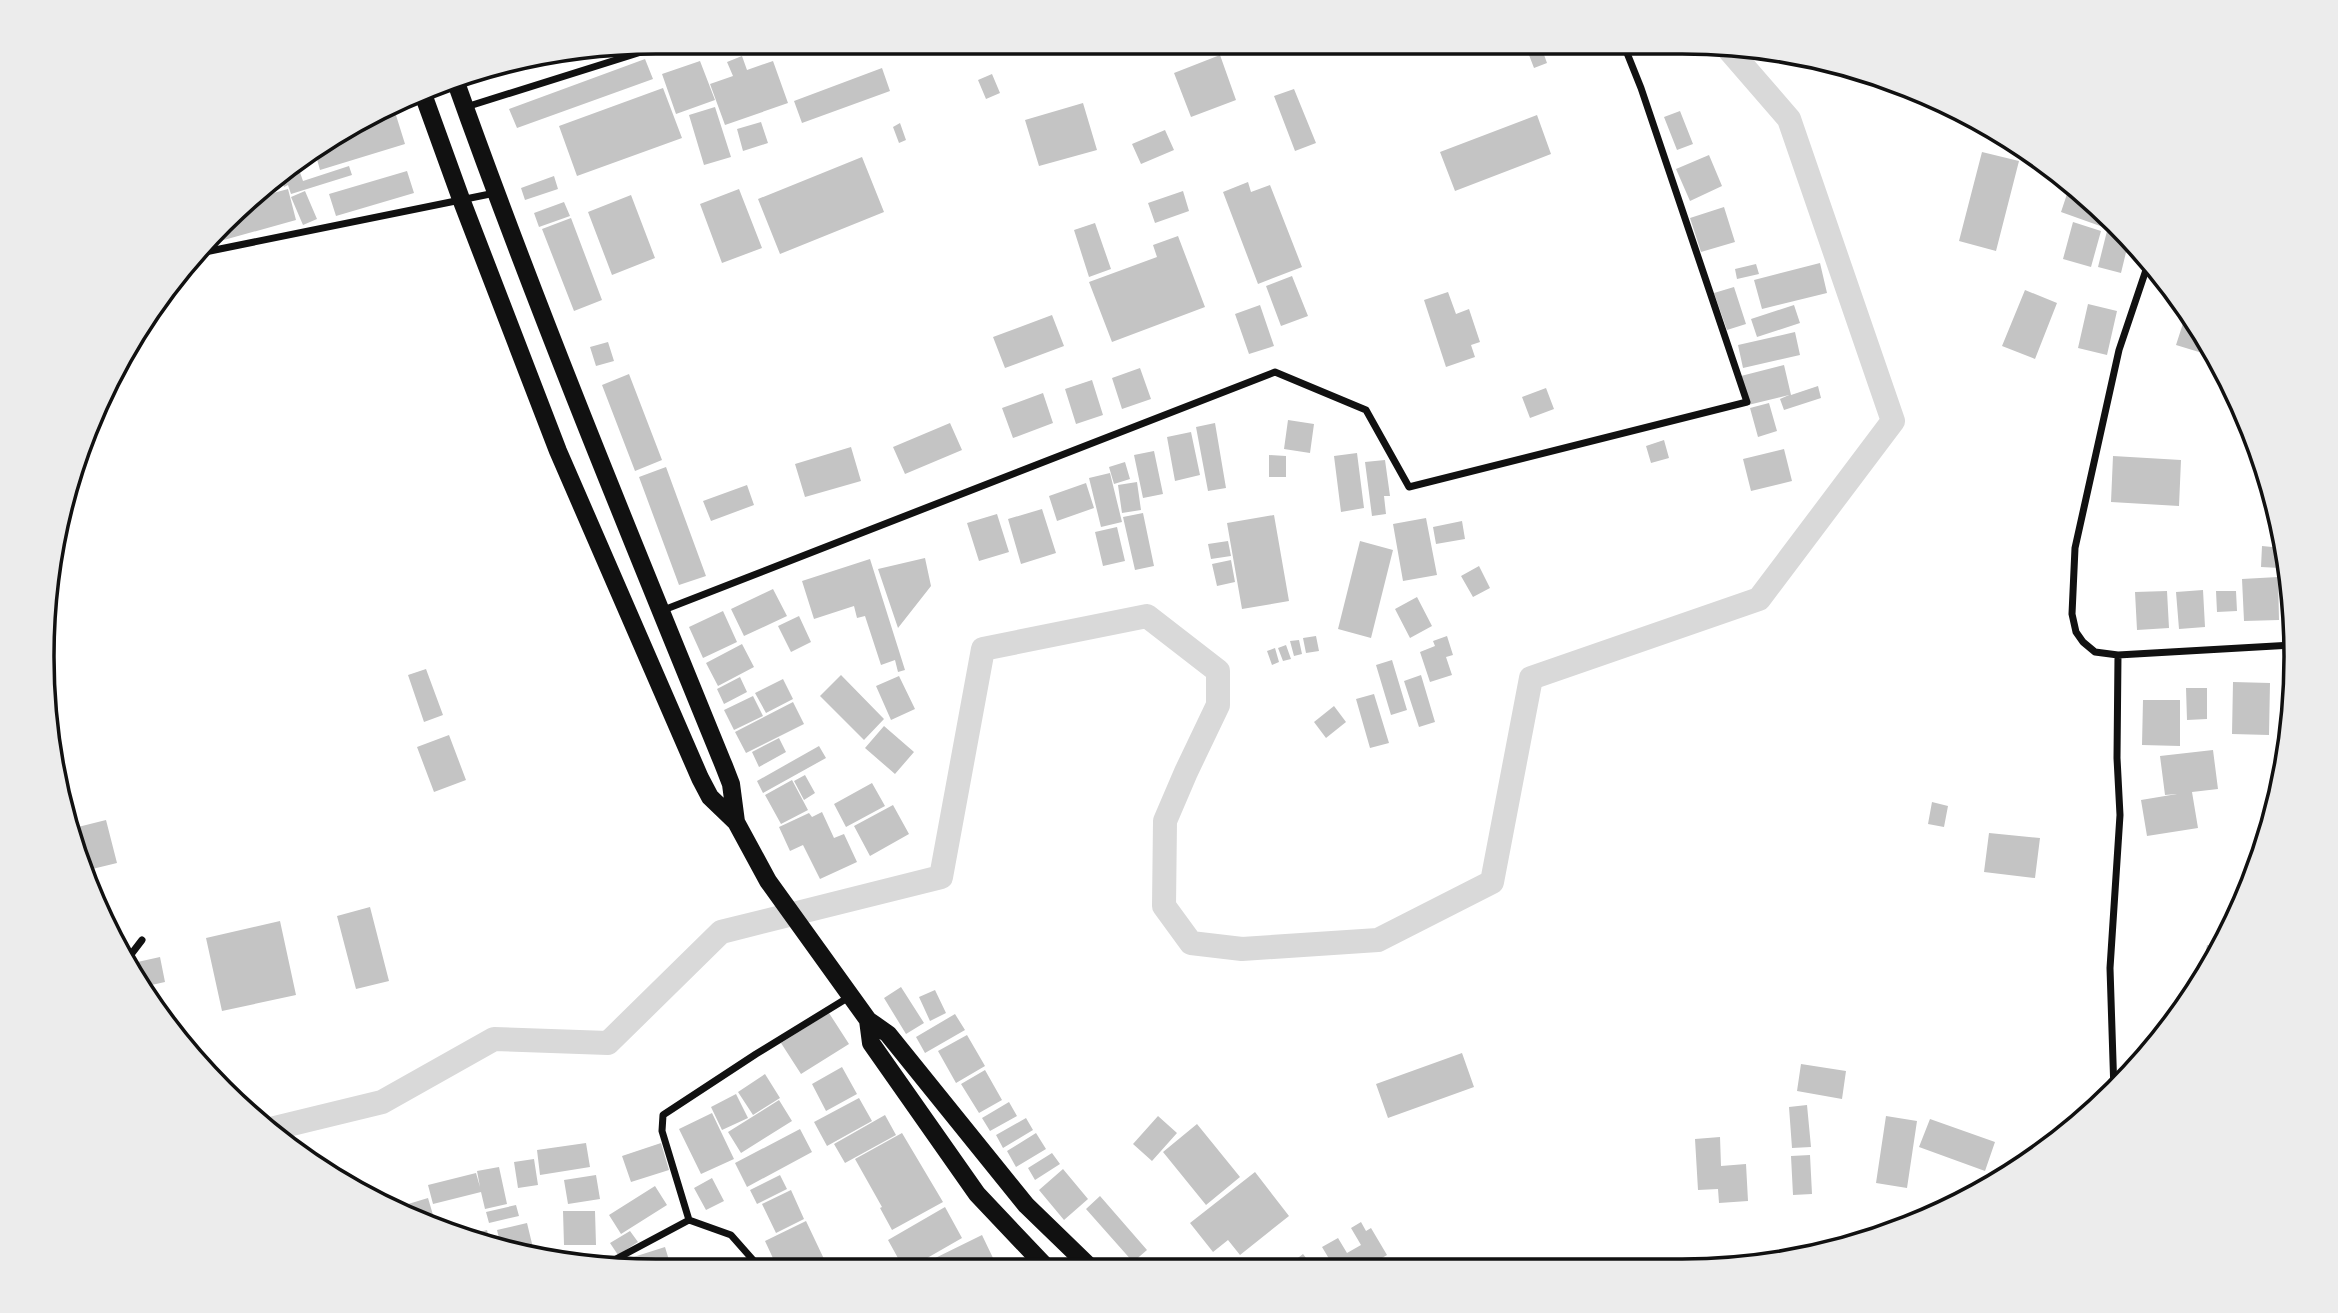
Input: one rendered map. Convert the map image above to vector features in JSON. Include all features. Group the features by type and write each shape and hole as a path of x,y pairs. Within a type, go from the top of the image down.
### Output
{"main road":[{"path":"458,88 495,193 584,422 731,783 736,822"},
{"path":"425,100 558,450 710,797 736,822 768,881 868,1020 888,1034 1026,1205 1082,1259"},
{"path":"868,1020 871,1043 976,1194 1038,1259"}],"street":[{"path":"661,611 1275,372 1366,410 1409,487 1747,402 1627,54"},
{"path":"465,107 630,55"},
{"path":"212,251 495,193"},
{"path":"2145,273 2119,349 2075,548 2072,614 2076,632 2095,652 2118,655 2283,646"},
{"path":"2113,1075 2109,968 2120,815 2117,758 2118,655"},
{"path":"132,953 142,940"},
{"path":"689,1220 662,1131 663,1115 846,991"},
{"path":"619,1257 689,1220 731,1235 752,1259"}],"building":[{"path":"1544,54 1547,63 1534,68 1529,55"},
{"path":"1220,55 1236,100 1191,117 1174,73"},
{"path":"742,56 747,70 773,61 788,103 725,125 710,84 733,76 727,62"},
{"path":"645,59 653,79 517,128 509,109"},
{"path":"700,61 715,100 676,114 662,74"},
{"path":"882,68 890,91 802,123 794,101"},
{"path":"992,74 1000,93 986,99 978,80"},
{"path":"663,88 682,138 577,176 559,126"},
{"path":"1294,89 1316,143 1295,151 1274,96"},
{"path":"1083,103 1097,150 1039,166 1025,120"},
{"path":"715,107 731,157 704,165 689,115"},
{"path":"1680,111 1693,144 1677,150 1664,117"},
{"path":"395,114 405,144 320,170 317,160"},
{"path":"1537,115 1551,154 1455,191 1440,152"},
{"path":"761,122 768,143 743,151 737,129"},
{"path":"900,123 906,140 899,143 893,127"},
{"path":"1165,130 1174,150 1141,164 1132,144"},
{"path":"1982,152 2019,161 1996,251 1959,241"},
{"path":"1709,155 1722,186 1690,201 1676,169"},
{"path":"862,157 884,212 780,254 758,199"},
{"path":"349,166 352,175 291,194 288,185 284,187 283,184 300,172 303,181"},
{"path":"407,171 414,193 336,216 329,194"},
{"path":"554,176 558,189 525,200 521,188"},
{"path":"1248,182 1251,192 1270,185 1302,267 1258,284 1223,192"},
{"path":"288,189 296,220 222,241 259,204 272,193"},
{"path":"739,189 762,248 722,263 700,204"},
{"path":"305,191 317,219 303,225 291,197"},
{"path":"1183,191 1189,211 1155,223 1148,203"},
{"path":"2067,194 2103,227 2061,212"},
{"path":"631,195 655,258 612,275 588,212"},
{"path":"564,202 570,216 539,227 534,213"},
{"path":"1724,207 1735,242 1701,252 1690,218"},
{"path":"571,218 602,300 574,311 542,229"},
{"path":"2073,222 2101,231 2091,267 2063,259"},
{"path":"1095,223 1111,269 1089,277 1074,230"},
{"path":"2107,231 2126,251 2121,273 2098,267"},
{"path":"1178,236 1205,307 1112,342 1089,282 1157,257 1153,245"},
{"path":"1820,263 1827,293 1762,309 1754,280"},
{"path":"1756,264 1759,274 1737,279 1735,269"},
{"path":"1292,276 1308,316 1281,326 1266,286"},
{"path":"1734,287 1746,324 1727,330 1714,293"},
{"path":"2025,290 2057,303 2035,359 2002,346"},
{"path":"1448,292 1456,314 1469,309 1480,342 1471,345 1475,357 1446,367 1424,300"},
{"path":"2088,304 2117,311 2107,355 2078,348"},
{"path":"1260,305 1274,346 1249,354 1235,314"},
{"path":"1794,305 1800,323 1757,337 1751,319"},
{"path":"1052,315 1064,346 1005,368 993,337"},
{"path":"2183,324 2200,350 2199,352 2176,345"},
{"path":"1795,332 1800,355 1743,368 1738,345"},
{"path":"608,342 614,361 596,366 590,347"},
{"path":"1784,365 1791,395 1818,386 1821,398 1784,410 1780,399 1789,395 1748,405 1741,376"},
{"path":"1140,368 1151,399 1122,409 1112,378"},
{"path":"629,374 662,460 635,471 602,385"},
{"path":"1092,380 1103,415 1076,424 1065,389"},
{"path":"1546,388 1554,409 1530,418 1522,397"},
{"path":"1043,393 1053,423 1013,438 1002,408"},
{"path":"1769,403 1777,431 1758,437 1750,408"},
{"path":"1288,420 1314,424 1310,453 1284,449"},
{"path":"950,423 962,450 905,474 893,447"},
{"path":"1215,423 1226,488 1208,491 1196,427"},
{"path":"1191,432 1200,475 1175,481 1167,437"},
{"path":"1664,440 1669,458 1651,463 1646,446"},
{"path":"851,447 861,481 805,497 795,464"},
{"path":"1784,449 1792,481 1751,491 1743,459"},
{"path":"1154,451 1163,494 1143,498 1134,455"},
{"path":"1357,453 1364,508 1341,512 1334,456"},
{"path":"1269,455 1286,456 1286,477 1269,477"},
{"path":"2113,456 2181,460 2179,506 2111,502"},
{"path":"1385,460 1390,496 1384,496 1386,514 1372,516 1365,462"},
{"path":"1125,462 1130,479 1114,484 1109,467"},
{"path":"666,467 706,576 679,585 639,477"},
{"path":"1110,473 1122,522 1101,527 1089,478"},
{"path":"1137,482 1141,510 1122,513 1118,485"},
{"path":"1086,483 1094,508 1057,521 1049,496"},
{"path":"747,485 754,505 711,521 703,501"},
{"path":"1042,509 1056,553 1021,564 1008,519"},
{"path":"1143,513 1154,566 1135,570 1123,517"},
{"path":"997,514 1009,552 979,561 967,523"},
{"path":"1274,515 1289,601 1242,609 1227,523"},
{"path":"1426,518 1437,575 1403,581 1393,524"},
{"path":"1462,521 1465,539 1436,544 1433,527"},
{"path":"1117,527 1125,561 1103,566 1095,532"},
{"path":"1228,541 1231,556 1211,559 1208,544"},
{"path":"1360,541 1393,550 1371,638 1338,629"},
{"path":"2262,546 2273,547 2277,568 2261,567"},
{"path":"925,558 931,586 898,628 878,569"},
{"path":"870,559 905,670 898,672 895,660 881,665 865,616 857,618 854,606 814,619 802,581"},
{"path":"1231,560 1235,582 1217,586 1212,564"},
{"path":"1479,566 1490,588 1473,597 1461,576"},
{"path":"2278,577 2279,620 2244,621 2242,579"},
{"path":"773,589 787,616 744,636 731,609"},
{"path":"2203,590 2205,627 2179,629 2176,592"},
{"path":"2167,591 2169,628 2137,630 2135,592"},
{"path":"2216,591 2236,591 2237,611 2217,612"},
{"path":"1417,597 1432,626 1410,638 1395,609"},
{"path":"723,611 737,642 703,658 689,627"},
{"path":"799,616 811,642 791,652 778,626"},
{"path":"1316,636 1319,651 1306,653 1303,638"},
{"path":"1447,636 1453,655 1446,657 1452,675 1430,682 1420,652 1435,646 1433,641"},
{"path":"1299,640 1302,654 1294,656 1290,641"},
{"path":"742,644 754,667 718,686 706,663"},
{"path":"1286,645 1291,659 1283,661 1278,648"},
{"path":"1275,648 1279,662 1272,665 1267,651"},
{"path":"1392,660 1407,710 1391,715 1376,665"},
{"path":"426,669 443,715 424,722 408,675"},
{"path":"841,675 884,719 864,740 820,696"},
{"path":"1421,675 1435,722 1419,727 1404,681"},
{"path":"899,676 915,709 891,720 876,686"},
{"path":"740,677 747,692 724,704 717,689"},
{"path":"783,679 793,699 766,713 755,693"},
{"path":"2233,682 2270,683 2269,735 2232,734"},
{"path":"2186,688 2207,688 2207,719 2187,720"},
{"path":"1374,694 1389,743 1370,748 1356,699"},
{"path":"753,696 763,716 734,730 724,710"},
{"path":"2143,700 2180,700 2180,746 2142,745"},
{"path":"793,702 804,724 746,753 735,732"},
{"path":"1334,706 1346,722 1326,738 1314,722"},
{"path":"884,726 914,752 895,774 865,748"},
{"path":"449,735 466,780 434,792 417,747"},
{"path":"779,738 786,752 759,767 752,752"},
{"path":"819,746 826,758 763,793 757,781"},
{"path":"2213,750 2218,789 2192,792 2198,828 2147,836 2141,800 2177,794 2165,795 2160,756"},
{"path":"805,775 815,793 804,800 794,781"},
{"path":"792,780 808,810 781,824 765,795"},
{"path":"872,783 885,806 846,827 834,804"},
{"path":"1932,802 1948,806 1944,827 1928,824"},
{"path":"893,805 909,834 870,856 854,826"},
{"path":"822,812 834,838 844,834 857,862 820,879 803,845 790,851 779,827 809,813 812,817"},
{"path":"106,820 117,863 93,869 79,827"},
{"path":"1989,833 2040,838 2035,878 1984,872"},
{"path":"370,907 389,981 356,989 337,916"},
{"path":"280,921 296,995 222,1011 206,938"},
{"path":"160,957 165,982 152,985 138,962"},
{"path":"901,987 924,1023 906,1034 884,998"},
{"path":"935,990 946,1013 930,1021 919,997"},
{"path":"829,1013 849,1044 801,1074 781,1043"},
{"path":"955,1014 965,1030 925,1053 916,1037"},
{"path":"967,1035 985,1066 956,1083 938,1051"},
{"path":"1462,1053 1474,1087 1388,1118 1376,1084"},
{"path":"1801,1064 1846,1071 1842,1099 1797,1091"},
{"path":"842,1067 857,1094 826,1111 812,1084"},
{"path":"985,1070 1002,1100 979,1113 961,1084"},
{"path":"765,1074 780,1098 753,1115 738,1092"},
{"path":"736,1094 748,1118 722,1130 711,1107"},
{"path":"859,1098 872,1121 827,1146 814,1122"},
{"path":"779,1100 792,1121 741,1153 728,1132"},
{"path":"1009,1102 1017,1116 990,1131 982,1118"},
{"path":"1807,1105 1811,1147 1792,1148 1789,1107"},
{"path":"712,1113 734,1159 701,1174 679,1129"},
{"path":"885,1115 896,1135 845,1163 834,1144"},
{"path":"1158,1116 1177,1133 1152,1161 1133,1144"},
{"path":"1886,1116 1917,1121 1907,1188 1876,1183"},
{"path":"1026,1118 1033,1130 1003,1148 996,1135"},
{"path":"1930,1119 1995,1142 1985,1171 1919,1147"},
{"path":"1197,1124 1240,1177 1206,1205 1163,1152"},
{"path":"800,1129 812,1152 747,1187 735,1163"},
{"path":"902,1133 943,1202 892,1230 855,1159"},
{"path":"1036,1133 1046,1149 1016,1167 1007,1151"},
{"path":"1720,1137 1721,1166 1746,1164 1748,1201 1719,1203 1718,1189 1698,1190 1695,1139"},
{"path":"586,1143 590,1167 540,1175 537,1150"},
{"path":"661,1143 669,1170 631,1182 622,1156"},
{"path":"1052,1153 1060,1164 1035,1180 1028,1168"},
{"path":"1810,1155 1812,1194 1793,1195 1791,1156"},
{"path":"534,1159 538,1185 518,1188 514,1162"},
{"path":"499,1167 507,1204 485,1209 481,1192 433,1204 428,1185 476,1173 480,1187 477,1171"},
{"path":"1063,1169 1088,1199 1064,1220 1039,1190"},
{"path":"1255,1172 1289,1216 1240,1255 1228,1240 1213,1252 1190,1223"},
{"path":"596,1175 600,1199 568,1204 564,1180"},
{"path":"780,1175 787,1189 757,1204 750,1190"},
{"path":"712,1178 724,1201 706,1210 694,1188"},
{"path":"655,1186 667,1205 621,1234 609,1215"},
{"path":"791,1190 804,1219 776,1233 762,1204"},
{"path":"1100,1196 1147,1250 1136,1259 1130,1259 1086,1209"},
{"path":"428,1198 433,1216 426,1213 407,1204"},
{"path":"516,1205 519,1216 489,1223 486,1212"},
{"path":"945,1207 962,1238 925,1259 898,1259 888,1240"},
{"path":"563,1211 595,1211 596,1245 564,1245"},
{"path":"806,1221 824,1259 773,1259 765,1241"},
{"path":"1361,1222 1366,1231 1371,1228 1387,1255 1380,1259 1329,1259 1322,1247 1338,1238 1347,1253 1361,1245 1351,1228"},
{"path":"527,1223 532,1245 499,1237 497,1230"},
{"path":"630,1231 638,1242 618,1255 610,1243"},
{"path":"982,1235 993,1258 991,1259 933,1259"},
{"path":"665,1247 669,1259 656,1259 631,1258"}],"waterway":[{"path":"281,1127 382,1102 494,1039 608,1043 721,932 941,877 983,649 1147,616 1218,671 1218,705 1165,821 1164,906 1191,943 1242,949 1378,940 1492,882 1531,678 1759,599 1893,421 1789,119 1735,57"}]}
